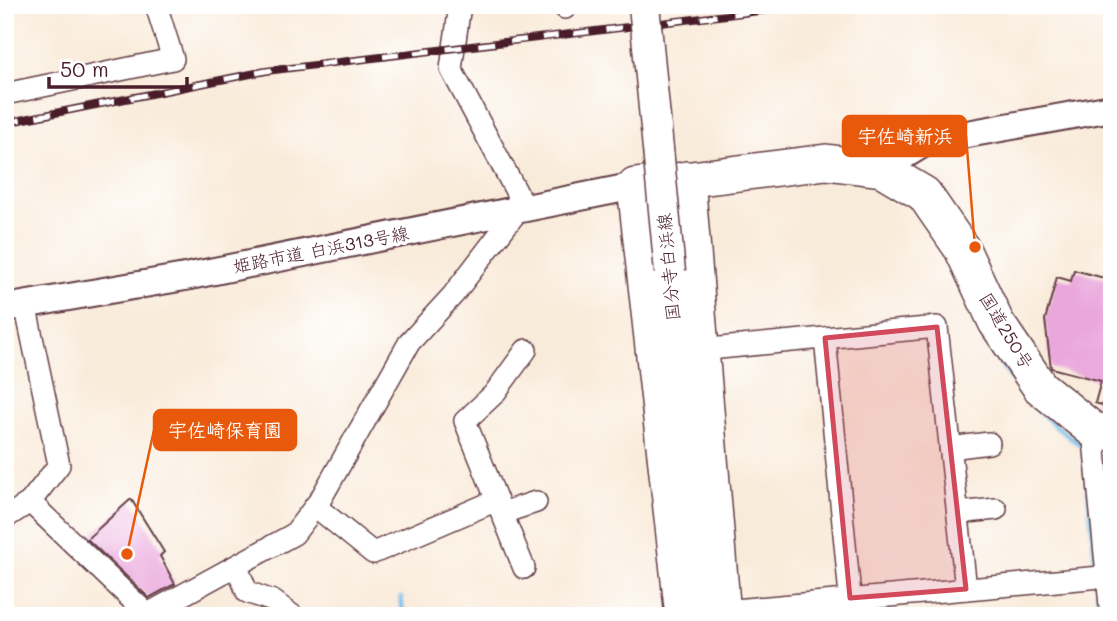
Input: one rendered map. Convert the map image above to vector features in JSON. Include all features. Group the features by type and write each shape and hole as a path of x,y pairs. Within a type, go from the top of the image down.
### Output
{"highway":[{"name":"国道250号","path":"635,186 826,162 882,169 924,194 962,249 996,322 1040,387 1103,431"},
{"path":"687,179 713,615"},
{"path":"635,186 683,616"}],"main road":[{"name":"国分寺白浜線","path":"644,5 694,529 713,615"}],"street":[{"path":"5,94 173,59 156,5"},
{"path":"30,502 145,615 294,534 315,506 409,343 453,295 521,209 451,69 460,5"},
{"path":"882,169 928,141 1112,108"},
{"name":"姫路市道 白浜313号線","path":"15,306 185,277 635,186"},
{"path":"5,518 30,502 59,465 15,306"},
{"path":"699,349 937,327 966,589"},
{"path":"825,338 851,607"},
{"path":"524,568 465,421 494,394 526,350"},
{"path":"1103,431 1111,616"},
{"path":"950,448 989,443"},
{"path":"315,506 373,553 499,507 536,502"},
{"path":"958,513 996,509"},
{"path":"237,567 247,592 274,601 293,616"},
{"path":"713,615 851,607 966,589 1110,576"}],"highlighted area":[{"path":"937,327 966,589 850,598 825,338"}],"building":[{"path":"1074,270 1112,280 1112,408 1095,403 1101,381 1051,368 1045,320 1057,277 1071,281"},
{"path":"131,499 164,552 160,556 175,584 149,598 87,539"}],"waterway":[{"path":"983,333 1003,367 1026,397 1052,423 1084,447 1096,565"},
{"path":"1097,582 1100,616"},
{"path":"401,598 403,616"}],"railway":[{"path":"5,123 266,71 809,5"}],"place":[{"name":"宇佐崎新浜","path":"975,247"},
{"name":"宇佐崎保育園","path":"127,554"}]}
